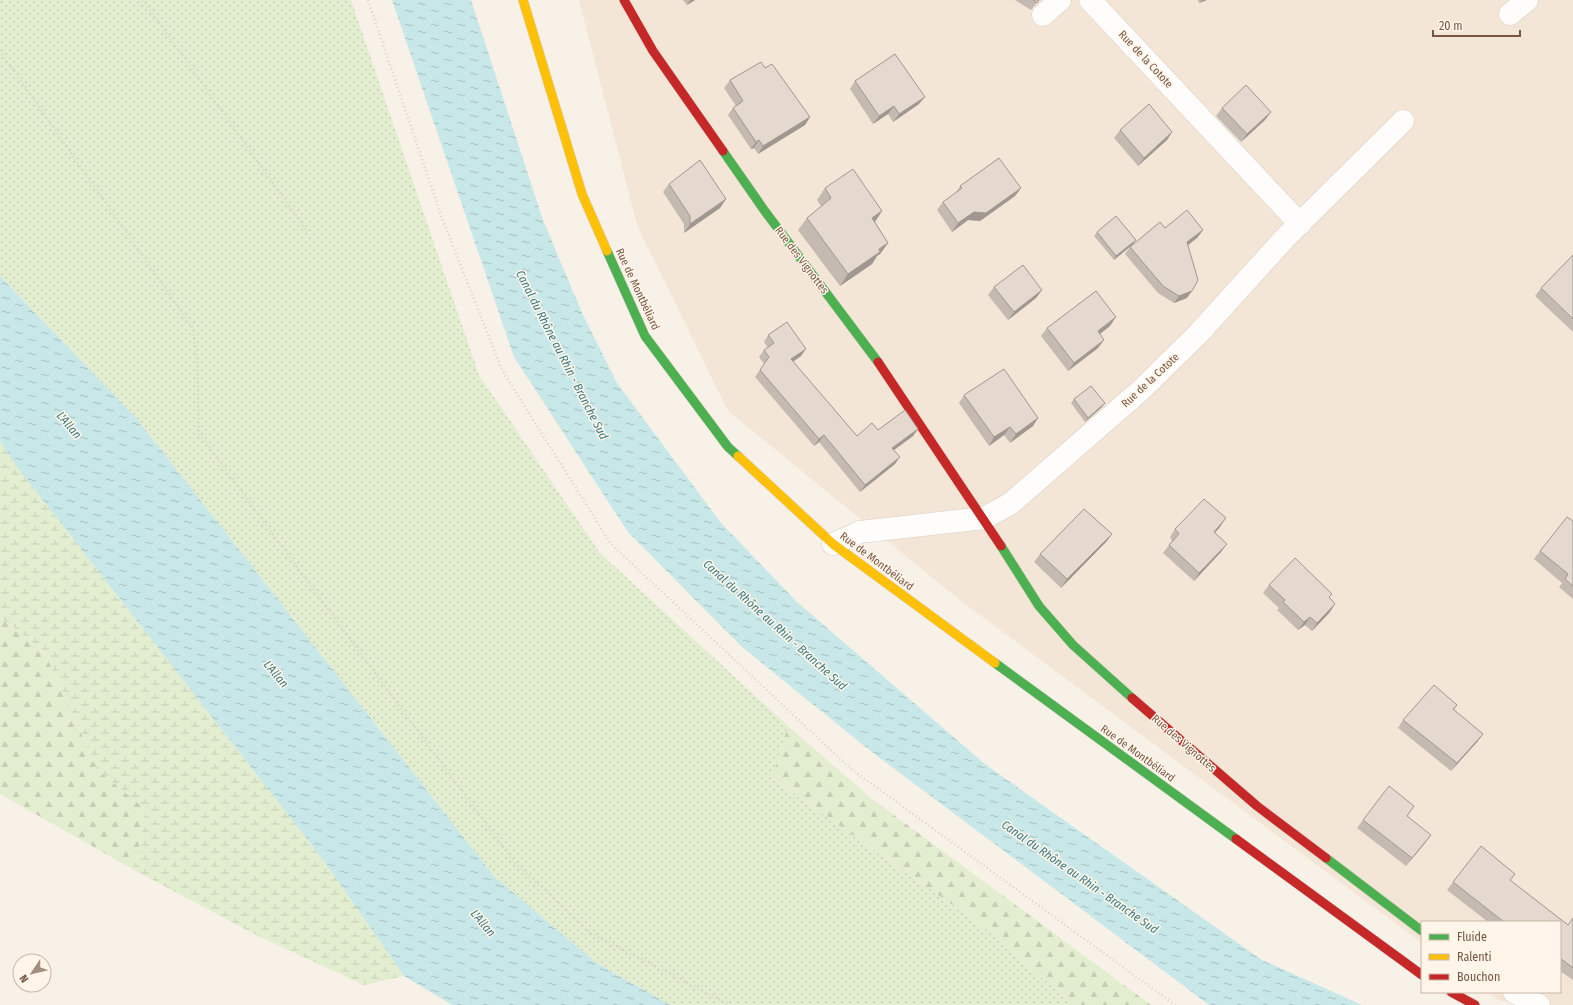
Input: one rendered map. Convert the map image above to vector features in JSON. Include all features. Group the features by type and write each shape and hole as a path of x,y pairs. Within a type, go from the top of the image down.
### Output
{"main road":[{"name":"Rue de Montbéliard","path":"523,0 582,194 645,336 728,447 833,544 1421,975"},
{"name":"Rue des Vignottes","path":"624,0 653,51 764,210 862,339 984,518 1039,606 1073,645 1168,731 1257,806 1421,930"},
{"path":"1453,993 1474,1005"}],"street":[{"path":"1043,15 1060,0"},
{"name":"Rue de la Cotote","path":"1090,0 1300,224"},
{"path":"1510,14 1527,0"},
{"name":"Rue de la Cotote","path":"984,518 1010,504 1141,390 1199,333 1300,224 1403,121"},
{"path":"833,544 860,532 984,518"},
{"path":"1516,993 1539,1005"}],"path":[{"path":"143,0 309,234"},
{"path":"368,0 442,218 502,370 611,544 850,768 1175,1005"},
{"path":"0,51 192,328 197,356 199,434 515,863 591,933 730,1005"}],"shaded area":[{"path":"579,0 1573,0 1573,1005 1523,1005 1498,1000 1489,993 1561,993 1561,921 1421,921 1421,942 961,601 728,411 637,225"}],"green space":[{"path":"0,0 351,0 479,375 600,553 788,726 773,779 982,926 1074,1005 670,1005 595,962 494,876 137,419 0,276"},
{"path":"0,441 14,463 324,861 404,976 364,985 258,936 134,870 146,810 97,769 44,651 0,617"},
{"path":"0,617 44,651 97,769 147,810 134,870 0,794"},
{"path":"788,726 871,798 1151,1005 1074,1005 982,926 772,778"}],"water":[{"name":"Canal du Rhône au Rhin - Branche Sud","path":"392,0 471,0 543,220 583,315 617,383 721,523 797,602 986,765 1262,960 1362,1005 1209,1005 868,749 742,647 628,532 514,357"},
{"name":"L'Allan","path":"0,276 137,419 494,876 595,962 670,1005 452,1005 404,976 324,861 14,463 0,441"}],"building":[{"path":"895,54 925,97 899,114 894,106 879,116 855,81"},
{"path":"761,62 765,68 772,64 810,117 763,146 759,140 756,142 733,108 743,101 730,80"},
{"path":"1246,85 1271,112 1247,134 1222,108"},
{"path":"1149,104 1172,132 1144,158 1120,130"},
{"path":"999,158 1021,188 986,213 974,212 958,223 943,202 962,188 960,186"},
{"path":"700,160 726,199 690,224 690,216 669,184"},
{"path":"853,169 882,211 872,218 888,243 879,249 880,252 848,274 807,218 831,198 825,188"},
{"path":"1187,210 1203,230 1187,242 1198,280 1192,291 1179,296 1163,286 1130,247 1160,222 1165,228"},
{"path":"1116,216 1136,240 1116,256 1097,232"},
{"path":"1573,255 1573,319 1541,288"},
{"path":"1023,265 1042,290 1014,312 994,287"},
{"path":"1096,291 1116,317 1098,331 1104,340 1074,363 1047,328"},
{"path":"787,322 806,349 791,359 857,436 872,423 878,430 905,410 918,429 892,448 900,457 865,485 824,435 819,439 760,370 769,357 764,350 774,343 768,335"},
{"path":"1004,369 1038,418 1016,434 1010,427 994,437 964,395"},
{"path":"1091,386 1105,403 1088,418 1074,399"},
{"path":"1204,499 1226,518 1214,532 1227,544 1199,573 1169,545 1179,534 1175,529"},
{"path":"1084,509 1112,534 1067,579 1040,554"},
{"path":"1567,517 1573,521 1573,586 1565,579 1568,574 1540,551"},
{"path":"1295,558 1332,594 1329,597 1335,604 1317,623 1310,617 1304,622 1283,602 1285,600 1269,585"},
{"path":"1434,685 1457,705 1453,709 1483,734 1457,763 1403,720"},
{"path":"1389,786 1414,806 1407,816 1431,835 1412,858 1363,820"},
{"path":"1481,846 1515,874 1510,880 1568,925 1573,918 1573,968 1561,959 1561,921 1503,921 1453,882"}],"traffic: fast":[{"path":"723,151 764,210 878,362"},
{"path":"607,251 645,336 728,447 738,456"},
{"path":"1001,546 1039,606 1073,645 1132,698"},
{"path":"995,663 1236,839"},
{"path":"1326,858 1421,930"}],"traffic: slow":[{"path":"523,0 582,194 607,251"},
{"path":"738,456 833,544 995,663"}],"traffic: jam":[{"path":"624,0 653,51 723,151"},
{"path":"878,362 1001,546"},
{"path":"1132,698 1257,806 1326,858"},
{"path":"1236,839 1421,974"},
{"path":"1453,993 1475,1005"}]}
